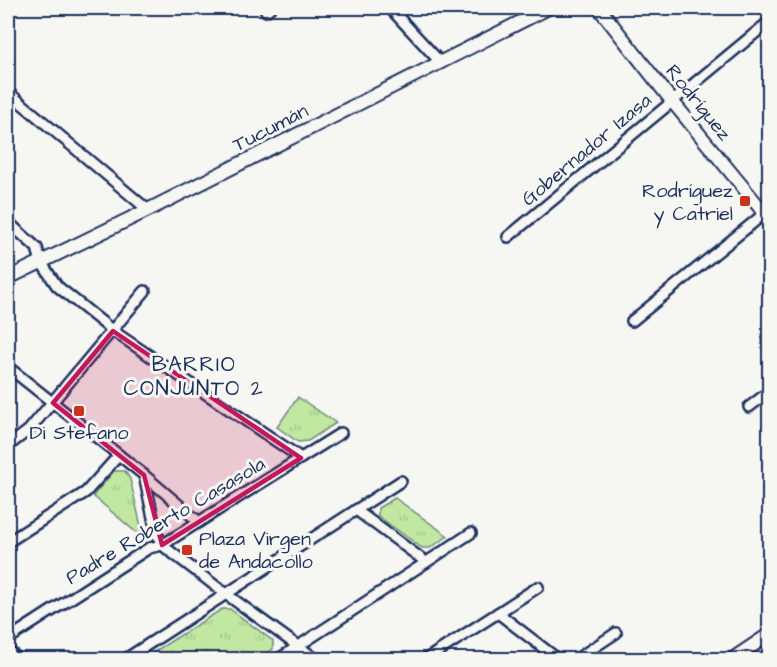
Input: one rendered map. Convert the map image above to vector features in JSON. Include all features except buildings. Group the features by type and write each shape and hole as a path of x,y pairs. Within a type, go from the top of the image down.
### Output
{"main road":[{"name":"Tucumán","path":"8,278 548,8"},
{"name":"Rodríguez","path":"599,8 672,101 768,214"},
{"path":"731,660 770,634"}],"street":[{"path":"390,8 441,63"},
{"name":"Gobernador Izasa","path":"508,237 770,21"},
{"path":"8,92 148,210"},
{"path":"632,321 768,214"},
{"path":"8,222 37,248 41,262 57,286 113,330 301,458"},
{"path":"8,446 29,430 53,403 145,291"},
{"path":"8,367 144,475 199,522"},
{"path":"749,407 770,391"},
{"name":"Padre Roberto Casasola","path":"8,639 149,548 162,545 341,433"},
{"path":"8,542 86,492 119,455"},
{"path":"144,475 156,532 162,545 317,660"},
{"path":"124,660 401,481"},
{"path":"356,510 426,562"},
{"path":"277,660 471,533"},
{"path":"425,660 538,587"},
{"path":"498,613 559,660"},
{"path":"575,660 616,633"},
{"path":"8,650 19,660"}],"highlighted area":[{"path":"113,331 301,458 162,545 144,475 53,403"}],"green space":[{"path":"298,397 336,423 308,441 298,442 277,427"},
{"path":"114,471 125,471 130,479 144,539 93,496"},
{"path":"395,498 448,536 430,548 422,548 378,516 378,508"},
{"path":"222,609 230,609 273,641 273,649 257,659 149,660 146,657"}],"place":[{"name":"Rodríguez y Catriel","path":"745,201"},
{"name":"Di Stefano","path":"79,411"},
{"name":"Plaza Virgen de Andacollo","path":"187,550"}],"district":[{"name":"BARRIO CONJUNTO 2","path":"194,376"}]}
